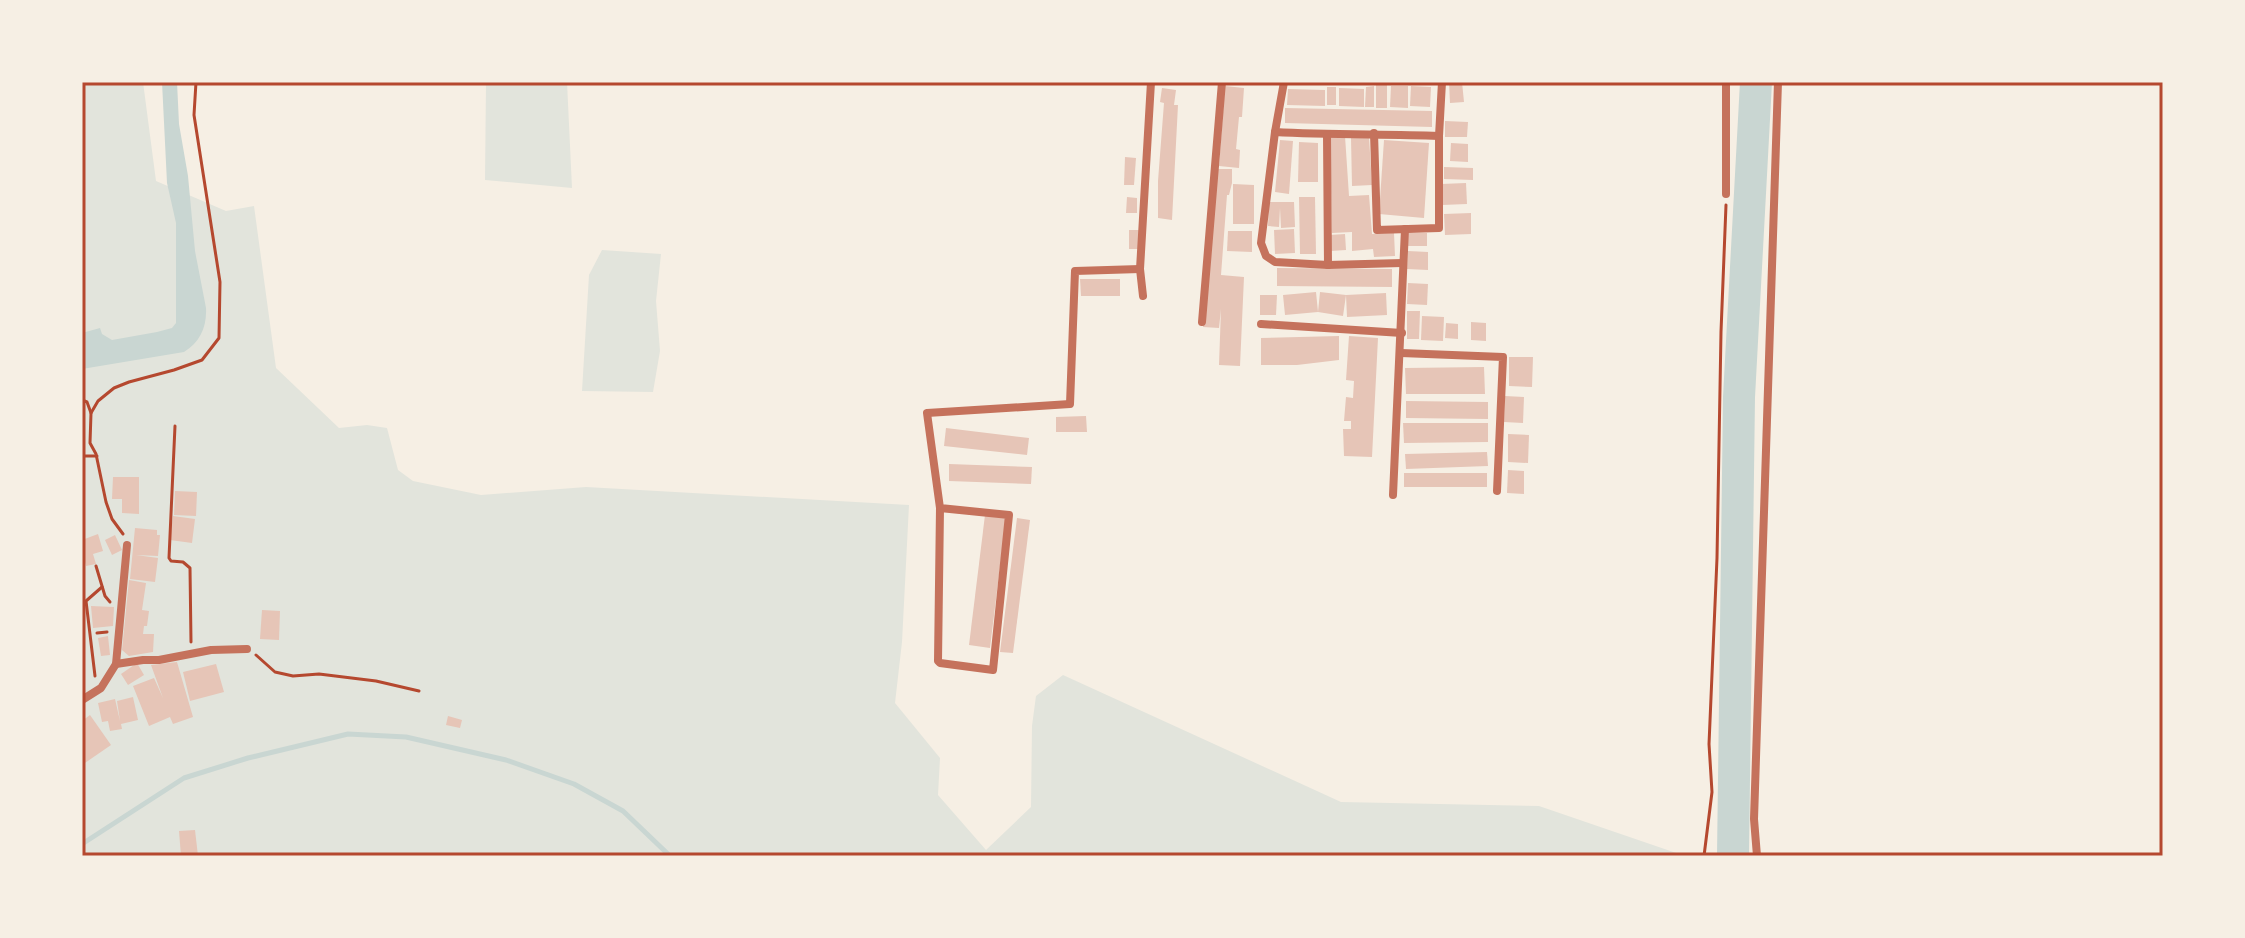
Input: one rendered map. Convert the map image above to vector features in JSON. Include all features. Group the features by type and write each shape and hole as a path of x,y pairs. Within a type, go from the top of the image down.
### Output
{"street":[{"path":"1143,296 1140,269 1151,82"},
{"path":"1202,322 1222,82"},
{"path":"1284,82 1261,243 1266,256 1275,262 1328,265 1402,263"},
{"path":"1374,133 1377,230 1439,228 1442,82"},
{"path":"1726,82 1726,194"},
{"path":"1757,856 1754,819 1760,592 1778,82"},
{"path":"1275,132 1439,136"},
{"path":"1327,135 1328,265"},
{"path":"1393,495 1405,229"},
{"path":"940,508 1009,515 993,670 938,661 940,508 927,413 1070,404 1075,271 1140,269"},
{"path":"1261,324 1402,333"},
{"path":"1401,353 1503,357 1497,491"},
{"path":"82,700 101,688 116,664 127,545"},
{"path":"116,664 211,650 247,649"}],"path":[{"path":"91,413 98,401 114,388 202,360 219,338 220,282 194,115 196,82"},
{"path":"1704,856 1712,792 1709,744 1726,194"},
{"path":"82,400 87,402 91,413 90,443 97,456 106,502 127,545"},
{"path":"175,426 169,558 183,562 190,568 192,654"},
{"path":"82,456 97,456"},
{"path":"96,566 105,596 112,604 120,605"},
{"path":"96,692 86,601 102,587"},
{"path":"247,649 275,672 376,681 419,691"}],"shaded area":[{"path":"82,82 143,82 156,181 226,211 254,206 276,368 339,428 367,425 387,428 398,470 413,481 481,495 586,487 909,505 902,642 895,703 940,758 938,795 986,850 1031,807 1032,726 1036,696 1063,675 1341,802 1539,806 1685,856 82,856"},
{"path":"162,82 177,82 179,124 188,176 195,251 206,308 204,328 194,344 184,352 82,369 82,333 100,328 102,334 112,340 157,332 172,328 176,323 176,223 167,183"},
{"path":"486,82 567,82 572,188 485,180"},
{"path":"602,250 661,254 656,301 660,351 653,392 582,391 589,275"}],"building":[{"path":"1449,82 1462,82 1464,102 1450,103"},
{"path":"1387,84 1387,108 1376,108 1376,85"},
{"path":"1225,86 1244,88 1236,149 1240,150 1239,168 1219,166"},
{"path":"1374,86 1374,107 1365,107 1366,87"},
{"path":"1391,86 1408,86 1408,108 1390,107"},
{"path":"1411,86 1431,87 1430,107 1410,106"},
{"path":"1327,87 1336,87 1336,105 1327,105"},
{"path":"1162,88 1176,90 1174,105 1178,105 1172,220 1158,218 1164,103 1160,102"},
{"path":"1339,88 1364,89 1364,107 1339,106"},
{"path":"1288,89 1325,90 1325,106 1287,105"},
{"path":"1285,108 1432,111 1432,127 1285,123"},
{"path":"1445,121 1468,122 1467,137 1445,137"},
{"path":"1345,136 1349,196 1369,195 1372,234 1394,233 1395,256 1374,257 1373,249 1352,251 1352,232 1332,233 1330,137"},
{"path":"1369,137 1372,185 1352,186 1351,138"},
{"path":"1280,140 1293,141 1289,194 1275,192"},
{"path":"1384,140 1429,143 1424,218 1379,214"},
{"path":"1299,142 1318,143 1318,182 1298,182"},
{"path":"1451,143 1468,144 1468,162 1450,161"},
{"path":"1125,157 1136,158 1134,185 1124,185"},
{"path":"1444,167 1473,168 1473,180 1444,179"},
{"path":"1217,169 1232,169 1221,275 1244,277 1240,366 1219,365 1221,309 1219,328 1203,327"},
{"path":"1466,183 1467,204 1442,205 1441,184"},
{"path":"1233,184 1254,185 1254,224 1233,224"},
{"path":"1127,197 1137,198 1137,213 1126,213"},
{"path":"1299,197 1315,197 1316,254 1300,254"},
{"path":"1269,202 1294,202 1295,227 1281,228 1280,208 1279,227 1268,226"},
{"path":"1471,213 1471,234 1445,235 1444,214"},
{"path":"1294,229 1295,253 1275,254 1274,230"},
{"path":"1129,230 1139,230 1139,249 1129,249"},
{"path":"1228,231 1252,231 1252,252 1227,251"},
{"path":"1407,233 1427,233 1427,246 1407,246"},
{"path":"1345,234 1346,250 1330,251 1329,235"},
{"path":"1408,251 1428,252 1428,270 1407,269"},
{"path":"1277,268 1392,269 1392,287 1277,286"},
{"path":"1080,279 1120,279 1120,296 1081,296"},
{"path":"1408,283 1428,284 1427,305 1407,304"},
{"path":"1316,292 1318,312 1285,315 1283,295"},
{"path":"1320,292 1346,295 1343,316 1318,312"},
{"path":"1386,293 1387,315 1347,317 1346,295"},
{"path":"1260,295 1277,295 1276,315 1260,315"},
{"path":"1407,311 1420,311 1419,339 1407,339"},
{"path":"1422,316 1444,317 1443,341 1421,340"},
{"path":"1471,322 1486,323 1486,341 1471,340"},
{"path":"1446,323 1458,324 1458,339 1445,338"},
{"path":"1339,336 1339,360 1261,365 1261,338"},
{"path":"1349,336 1378,338 1372,457 1344,456 1343,429 1351,429 1351,421 1344,421 1346,397 1353,398 1354,381 1346,380"},
{"path":"1509,357 1533,357 1532,387 1509,386"},
{"path":"1484,367 1485,394 1406,394 1405,368"},
{"path":"1505,396 1524,397 1523,423 1504,422"},
{"path":"1406,401 1488,402 1488,419 1406,418"},
{"path":"1086,416 1087,432 1056,432 1056,417"},
{"path":"1403,423 1488,423 1488,442 1404,443"},
{"path":"946,428 1029,438 1027,455 944,446"},
{"path":"1508,434 1529,435 1528,463 1508,462"},
{"path":"1487,452 1488,466 1406,469 1405,454"},
{"path":"949,464 1032,467 1031,484 949,481"},
{"path":"1508,470 1524,471 1524,494 1507,493"},
{"path":"1404,473 1487,473 1487,487 1404,487"},
{"path":"113,477 139,477 139,514 122,513 122,499 112,499"},
{"path":"175,491 197,492 196,516 174,515"},
{"path":"985,515 1006,517 990,648 969,645"},
{"path":"173,516 195,519 192,543 170,540"},
{"path":"1017,518 1030,520 1013,653 1000,652"},
{"path":"135,528 157,530 157,535 160,535 158,556 136,555 158,558 155,582 130,579"},
{"path":"98,534 103,551 93,554 96,564 86,566 85,562 82,563 82,540"},
{"path":"115,535 122,550 112,555 105,540"},
{"path":"129,580 146,583 142,610 149,611 143,634 154,634 153,652 129,656 122,650"},
{"path":"91,606 114,607 113,626 93,628"},
{"path":"262,610 280,611 279,640 260,639"},
{"path":"108,636 110,655 101,656 98,638"},
{"path":"177,662 193,717 173,724 170,717 149,726 133,686 154,678 163,698 151,665"},
{"path":"137,663 144,675 128,685 121,674"},
{"path":"216,664 224,692 190,701 183,672"},
{"path":"133,697 138,720 121,724 122,729 110,731 108,721 102,722 98,703 115,699 120,721 117,701"},
{"path":"90,715 111,745 82,765 82,721"},
{"path":"448,716 462,720 460,728 446,725"},
{"path":"195,830 198,856 181,856 179,831"}],"waterway":[{"path":"1733,856 1739,397 1756,82"},
{"path":"82,844 184,778 248,758 348,734 406,737 506,760 574,784 623,811 670,856"}]}
